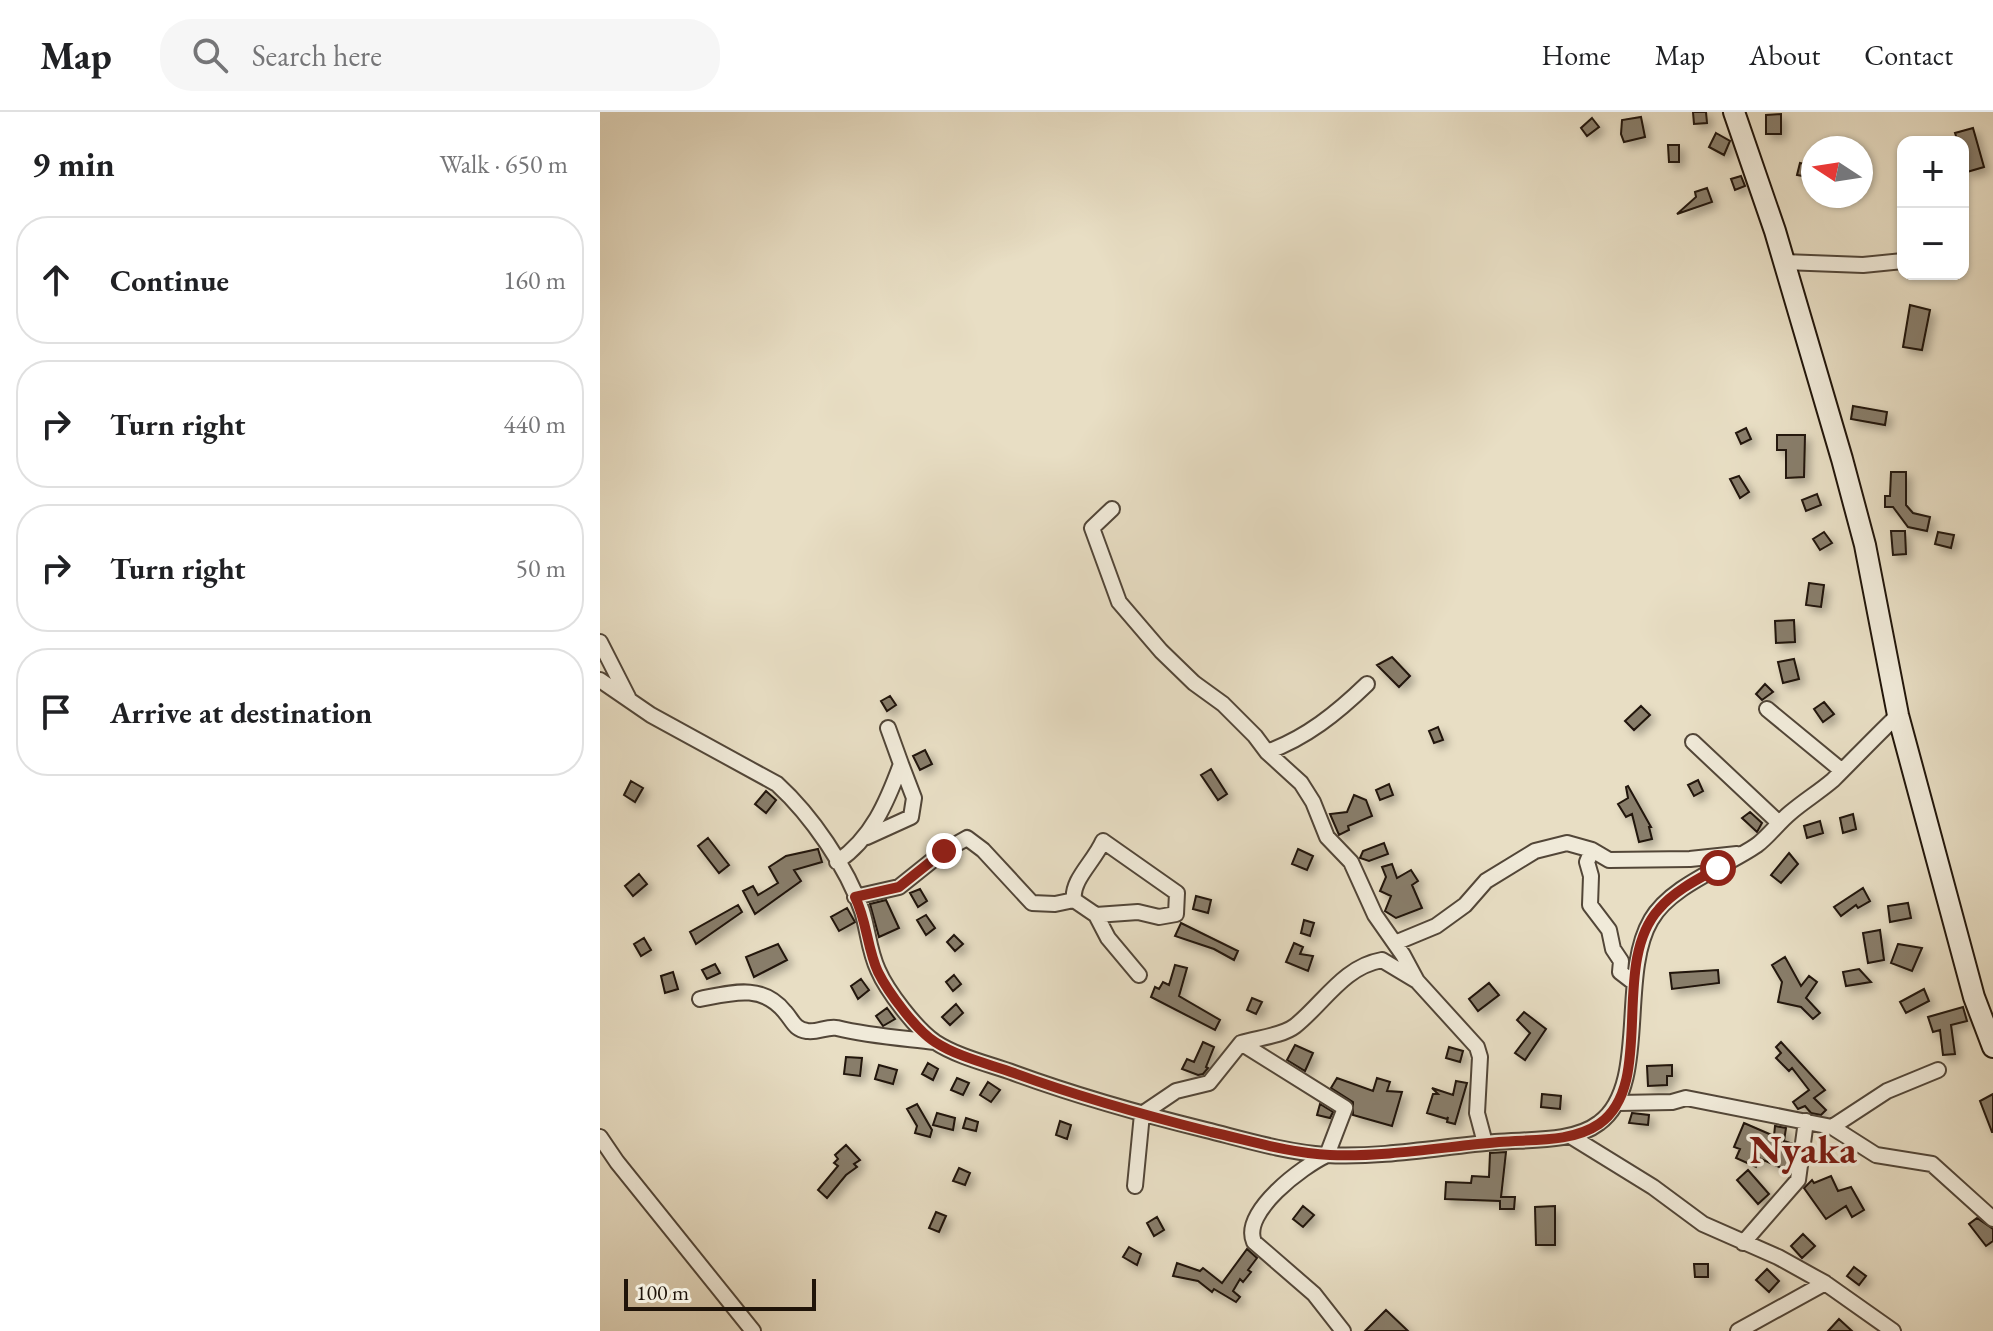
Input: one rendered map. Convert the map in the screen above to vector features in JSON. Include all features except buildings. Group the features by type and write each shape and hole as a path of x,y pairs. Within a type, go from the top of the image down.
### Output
{"street":[{"path":"1734,112 1784,262 1865,545 1898,715 1974,997 1993,1047"},
{"path":"1784,262 1863,265 1897,262"},
{"path":"1112,509 1092,528 1119,602 1161,651 1194,683 1223,704 1267,752 1301,783 1313,802 1327,837 1351,862 1375,915 1417,981 1468,1034 1479,1051 1477,1113 1485,1143"},
{"path":"600,642 630,701"},
{"path":"600,680 699,742 777,784 807,815 837,862 861,909 879,973 915,1023 935,1042"},
{"path":"1267,752 1293,743 1332,718 1367,684"},
{"path":"1767,709 1841,770"},
{"path":"700,999 744,991 757,992 783,1008 794,1027 810,1032 834,1027 850,1033 935,1042 1063,1091 1288,1151 1375,1155 1572,1137 1598,1124 1619,1103 1623,1093 1629,1060 1633,982 1643,939 1659,909 1695,881 1756,845 1898,715"},
{"path":"863,839 911,817 914,798 888,728"},
{"path":"1693,742 1779,823"},
{"path":"837,862 855,850 885,808 901,764"},
{"path":"855,897 899,887 944,851 967,838 983,850 1032,903 1055,904 1074,900"},
{"path":"1096,915 1138,912 1159,917 1176,914 1177,893 1103,841 1087,870 1078,877 1072,890 1074,900 1096,915 1108,938 1139,975"},
{"path":"1395,943 1436,926 1465,905 1486,881 1535,851 1567,843 1592,850 1609,860 1690,859 1742,854"},
{"path":"1592,850 1587,862 1591,876 1590,905 1609,930 1613,949 1621,961 1620,972 1633,982"},
{"path":"1142,1114 1176,1091 1209,1083 1241,1043 1292,1028 1349,973 1368,962 1382,960 1417,981"},
{"path":"1241,1043 1345,1108 1327,1155 1310,1163 1286,1182 1255,1219 1252,1235 1254,1242 1314,1294 1343,1331"},
{"path":"1832,1127 1887,1091 1938,1070"},
{"path":"1619,1103 1672,1102 1686,1098 1832,1127 1876,1155 1915,1160 1939,1168 1993,1219"},
{"path":"1135,1186 1142,1114"},
{"path":"1743,1243 1798,1180 1806,1121"},
{"path":"600,1137 753,1331"},
{"path":"1572,1137 1653,1187 1703,1224 1778,1257 1825,1283 1893,1331"},
{"path":"1738,1331 1825,1283"}],"district":[{"name":"Nyaka","path":"1803,1149"}],"route":[{"path":"944,851 899,887 855,897 879,973 915,1023 935,1042 1111,1106 1288,1151 1327,1155 1375,1155 1572,1137 1598,1124 1619,1103 1623,1093 1629,1060 1634,975 1650,921 1671,897 1718,868"}]}
